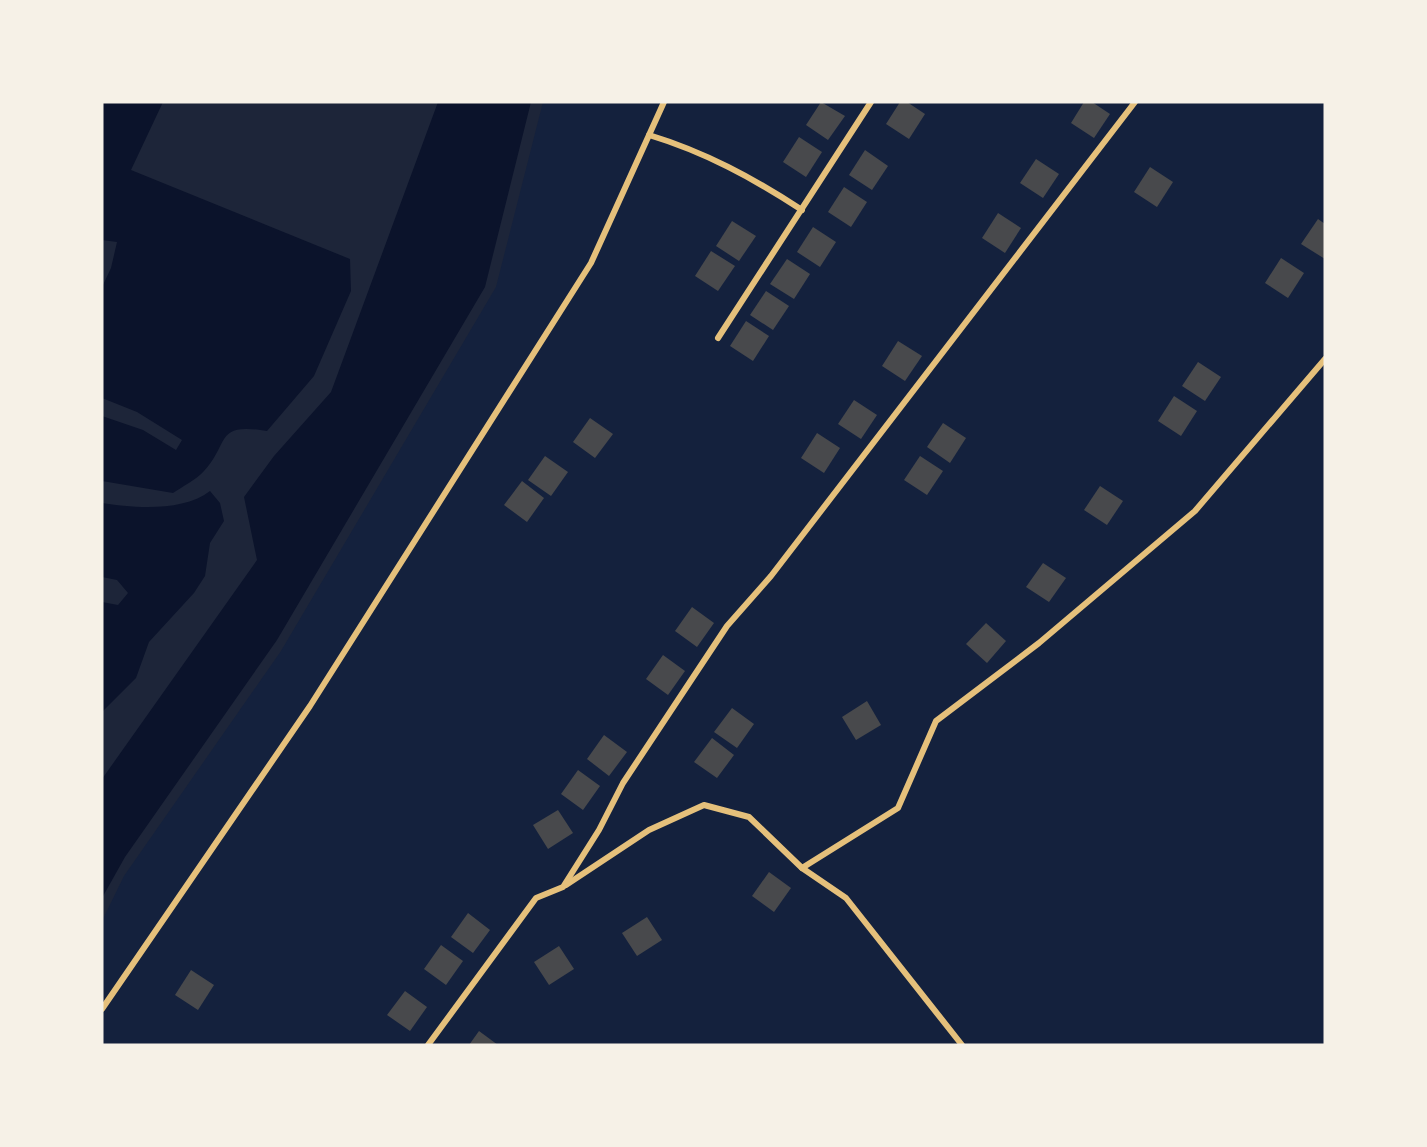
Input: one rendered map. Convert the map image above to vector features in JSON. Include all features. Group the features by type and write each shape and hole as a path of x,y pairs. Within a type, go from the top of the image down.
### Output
{"street":[{"path":"102,1009 310,706 591,262 664,102"},
{"path":"718,338 871,102"},
{"path":"562,887 599,830 623,783 727,626 771,576 1135,102"},
{"path":"649,135 686,146 754,178 802,210"},
{"path":"802,868 898,808 936,721 1039,643 1195,511 1325,359"},
{"path":"428,1045 536,898 562,887 649,830 704,805 749,817 802,868 846,898 962,1045"}],"shaded area":[{"path":"102,102 543,102 496,287 281,651 124,876 102,921"},
{"path":"102,102 163,102 131,170 350,259 351,291 314,376 267,431 250,429 231,432 225,437 204,471 173,493 102,481 102,416 143,430 176,450 182,440 137,412 102,398 102,287 111,268 117,242 102,240"},
{"path":"438,102 531,102 485,287 277,640 125,857 102,898 102,779 257,560 244,497 274,456 331,392"},
{"path":"210,491 220,503 224,521 210,543 205,576 194,593 149,642 136,678 102,712 102,602 118,605 128,593 117,580 102,577 102,503 158,507 199,498"}],"building":[{"path":"821,102 845,116 828,140 806,125"},
{"path":"900,102 907,102 925,114 909,139 886,124"},
{"path":"1084,102 1092,102 1110,114 1094,138 1071,123"},
{"path":"799,137 822,152 806,177 783,162"},
{"path":"865,150 888,166 872,190 849,175"},
{"path":"1036,159 1059,174 1043,198 1020,183"},
{"path":"1150,167 1173,182 1157,207 1134,192"},
{"path":"844,187 867,202 851,227 828,212"},
{"path":"998,213 1021,228 1005,253 982,238"},
{"path":"1318,219 1325,224 1325,259 1301,244"},
{"path":"732,221 756,236 739,261 716,246"},
{"path":"813,227 836,242 820,267 797,252"},
{"path":"711,251 735,266 718,291 695,276"},
{"path":"1281,258 1304,273 1288,298 1265,283"},
{"path":"787,259 810,274 794,299 770,284"},
{"path":"766,291 789,306 773,330 750,315"},
{"path":"746,321 769,336 753,361 730,346"},
{"path":"898,341 922,356 905,381 882,366"},
{"path":"1198,362 1221,377 1205,401 1182,386"},
{"path":"1174,396 1197,411 1181,436 1158,421"},
{"path":"854,400 877,415 861,439 838,424"},
{"path":"590,418 613,434 595,458 573,442"},
{"path":"943,423 966,438 950,463 927,447"},
{"path":"817,433 840,448 824,473 801,458"},
{"path":"545,456 568,472 551,496 528,480"},
{"path":"920,456 943,471 927,495 904,480"},
{"path":"522,481 544,498 527,522 504,505"},
{"path":"1100,486 1123,501 1107,525 1084,510"},
{"path":"1043,563 1066,578 1049,602 1026,587"},
{"path":"692,607 714,623 697,647 675,631"},
{"path":"986,623 1006,641 987,663 966,644"},
{"path":"663,655 685,671 668,695 646,679"},
{"path":"867,701 881,725 856,740 842,717"},
{"path":"732,708 754,724 737,748 714,732"},
{"path":"604,735 627,752 609,776 587,759"},
{"path":"712,738 734,755 717,778 694,762"},
{"path":"578,770 600,786 583,810 561,794"},
{"path":"558,810 573,833 548,849 533,825"},
{"path":"769,872 791,888 774,912 752,896"},
{"path":"468,913 490,930 473,953 451,937"},
{"path":"647,917 662,940 637,956 622,933"},
{"path":"441,945 463,961 446,985 424,969"},
{"path":"559,946 574,969 549,985 534,962"},
{"path":"191,970 214,985 198,1010 175,995"},
{"path":"405,991 427,1007 410,1031 387,1015"},
{"path":"479,1031 498,1045 469,1045"}]}
